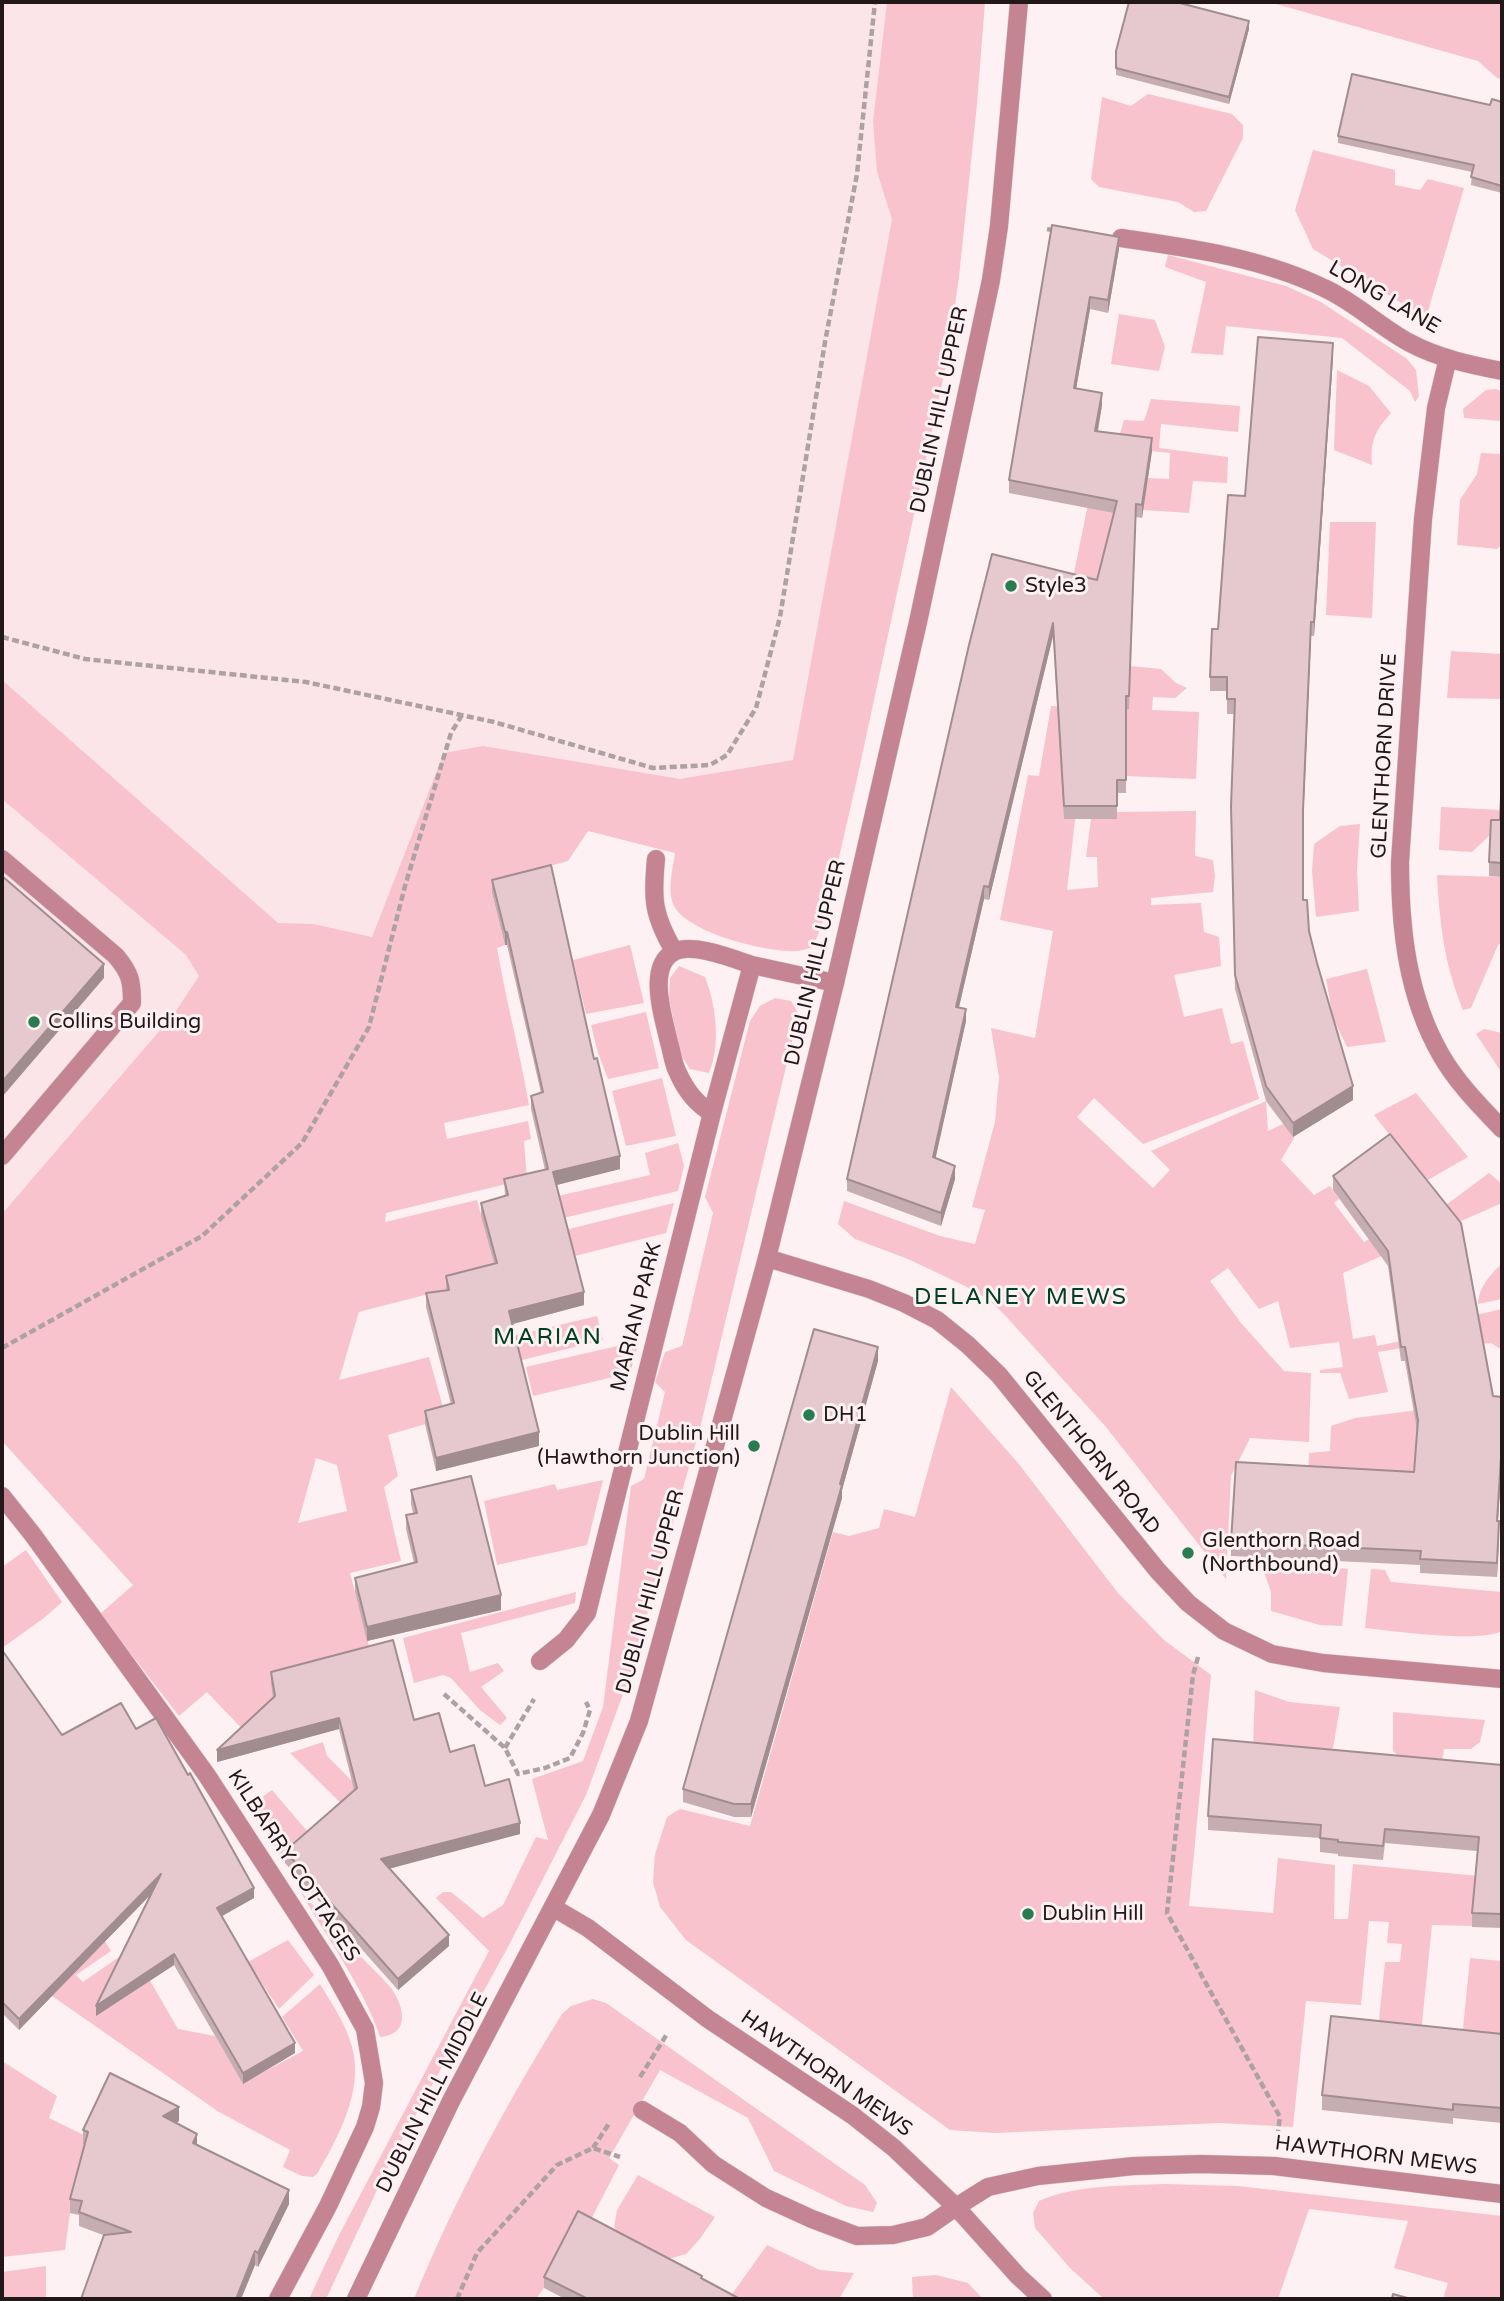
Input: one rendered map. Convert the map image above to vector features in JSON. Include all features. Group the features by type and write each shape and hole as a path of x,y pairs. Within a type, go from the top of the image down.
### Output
{"street":[{"name":"DUBLIN HILL UPPER","path":"554,1908 601,1815 639,1721 767,1258 835,983 915,635 991,280 999,226 1018,6"},
{"name":"LONG LANE","path":"1121,239 1196,249 1266,265 1327,289 1411,344 1448,358 1502,371"},
{"name":"GLENTHORN DRIVE","path":"1448,358 1432,433 1423,519 1400,862 1400,902 1419,1009 1441,1056 1469,1094 1502,1129"},
{"path":"2,859 116,956 129,972 132,1003 2,1156"},
{"path":"656,859 653,896 660,928 674,951"},
{"path":"712,1113 698,1105 677,1072 660,1004 659,981 662,963 674,951 691,950 718,954 752,965 835,983"},
{"name":"MARIAN PARK","path":"540,1661 566,1640 587,1613 712,1113 752,965"},
{"name":"GLENTHORN ROAD","path":"767,1258 857,1285 904,1303 937,1320 968,1345 999,1375 1158,1571 1188,1604 1224,1631 1272,1654 1323,1663 1502,1679"},
{"name":"KILBARRY COTTAGES","path":"2,1496 206,1774 330,1965 365,2029 374,2083 365,2127 328,2206 278,2299"},
{"name":"HAWTHORN MEWS","path":"554,1908 588,1928 708,2019 852,2115 894,2148 957,2207 988,2187 1038,2176 1134,2166 1201,2164 1274,2166 1502,2194"},
{"name":"DUBLIN HILL MIDDLE","path":"356,2299 451,2101 554,1908"},
{"path":"642,2110 680,2133 713,2164 766,2198 858,2236 893,2235 927,2227 957,2207 1018,2276 1043,2299"}],"path":[{"path":"2,637 85,659 306,682 494,722 653,768 710,765 727,755 756,708 780,617 825,342 858,174 875,2"},
{"path":"2,1348 202,1236 302,1143 369,1027 405,886 451,733 462,715"},
{"path":"1198,1656 1192,1675 1167,1913 1280,2118 1278,2133"},
{"path":"444,1694 505,1748 518,1774 545,1768 570,1758 583,1733 590,1710 586,1702"},
{"path":"505,1748 534,1699"},
{"path":"457,2299 477,2253 557,2165 593,2148 620,2157"}],"shaded area":[{"path":"2,2 975,2 901,172 772,876 500,809 245,1708 2,1441"},
{"path":"887,2 985,2 959,277 947,361 857,779 826,914 813,947 784,951 747,944 707,931 678,912 672,901 671,883 675,853 588,831 568,861 497,880 492,893 505,945 497,948 529,1105 444,1123 447,1139 528,1121 531,1139 524,1141 527,1179 386,1213 385,1222 477,1200 498,1276 359,1312 339,1380 429,1357 446,1418 388,1435 398,1476 384,1487 401,1561 350,1573 369,1646 247,1734 207,1692 179,1716 100,1614 133,1585 2,1441 2,1214 174,1014 199,976 186,955 2,799 2,680 278,923 313,924 372,937 444,753 483,746 680,779 793,760 892,219 877,172 873,122","holes":["316,1458 337,1465 347,1511 298,1523"]},
{"path":"1269,2 1502,2 1502,79 1497,78 1478,61"},
{"path":"1148,94 1232,114 1243,125 1243,138 1206,211 1194,212 1178,202 1099,187 1091,179 1102,97 1131,106"},
{"path":"1313,150 1395,170 1395,185 1420,190 1428,179 1464,188 1426,318 1313,249 1295,210"},
{"path":"1168,255 1286,286 1321,302 1407,359 1416,370 1419,396 1415,402 1410,391 1342,338 1226,326 1223,355 1191,353 1206,282 1165,267"},
{"path":"1119,314 1155,320 1165,347 1159,371 1111,364"},
{"path":"1337,370 1369,386 1391,413 1375,437 1372,465 1334,450"},
{"path":"1486,390 1502,391 1502,421 1464,418 1463,409"},
{"path":"1151,399 1240,406 1238,432 1161,424 1159,448 1228,457 1227,483 1193,481 1189,513 1143,510 1148,478 1169,479 1170,453 1116,447 1124,420 1144,421"},
{"path":"1481,453 1502,454 1502,545 1497,549 1457,545 1460,500 1477,474"},
{"path":"1095,470 1129,476 1098,588 1064,622"},
{"path":"1330,522 1376,522 1372,618 1326,615"},
{"path":"1451,651 1502,654 1502,699 1447,698"},
{"path":"1130,666 1161,669 1176,683 1187,688 1175,698 1153,697 1152,710 1199,712 1196,779 1126,776 1078,794 1067,890 1098,887 1097,857 1086,857 1091,819 1117,819 1117,812 1196,811 1195,856 1213,860 1213,892 1151,898 1151,905 1201,903 1204,932 1219,937 1221,966 1174,975 1184,1017 1222,1008 1231,1044 1243,1041 1259,1099 1143,1144 1094,1098 1077,1117 1153,1188 1170,1170 1151,1151 1266,1101 1268,1131 1285,1123 1294,1138 1281,1160 1314,1195 1330,1186 1339,1199 1334,1203 1364,1242 1369,1239 1380,1254 1489,1173 1502,1184 1502,1203 1343,1273 1353,1339 1375,1335 1377,1346 1401,1341 1402,1348 1378,1352 1388,1392 1349,1399 1340,1373 1320,1373 1320,1370 1343,1367 1339,1342 1290,1348 1278,1301 1259,1309 1228,1268 1210,1281 1241,1323 1284,1371 1311,1373 1309,1442 1250,1438 1231,1476 1226,1579 1106,1427 989,1300 908,1259 855,1239 838,1224 844,1201 940,1236 975,1244 985,1210 972,1207 995,1122 999,1077 991,1028 1035,1038 1053,931 1000,920 1028,775 1039,776 1051,706 1087,708"},
{"path":"1441,807 1502,810 1502,834 1491,834 1472,852 1439,850"},
{"path":"1360,824 1357,870 1359,911 1316,917 1312,871 1314,844 1340,826"},
{"path":"1437,875 1500,877 1502,886 1502,942 1498,945 1471,1008 1463,1010 1451,976 1444,944"},
{"path":"630,945 644,1003 586,1014 573,960"},
{"path":"679,966 705,977 709,988 716,1037 709,1073 690,1069 681,1055 669,999 670,978"},
{"path":"1367,969 1386,1042 1347,1047 1333,1018 1326,979"},
{"path":"775,998 791,1001 798,1013 794,1033 700,1428 630,1675 586,1795 509,1945 392,2158 326,2299 309,2299 339,2235 489,1951 436,1898 443,1892 451,1892 483,1918 503,1905 536,1837 548,1840 532,1779 583,1761 603,1707 631,1486 644,1479 665,1392 655,1382 665,1352 682,1346 713,1213 705,1197 750,1021 760,1006"},
{"path":"646,1012 659,1068 608,1079 591,1025"},
{"path":"1484,1029 1502,1033 1502,1073 1476,1034"},
{"path":"662,1078 676,1136 626,1146 612,1091"},
{"path":"1416,1093 1468,1157 1426,1181 1374,1115"},
{"path":"678,1143 684,1166 678,1191 563,1218 558,1196 650,1175 645,1153"},
{"path":"674,1203 666,1233 571,1257 565,1230"},
{"path":"1502,1263 1502,1299 1478,1304 1483,1287"},
{"path":"1502,1309 1502,1350 1491,1343 1481,1344 1476,1315"},
{"path":"597,1316 603,1340 518,1361 513,1336"},
{"path":"639,1341 630,1373 533,1396 526,1367"},
{"path":"951,1387 1018,1463 1118,1593 1164,1640 1211,1675 1189,1906 1273,1913 1278,1858 1335,1865 1334,1919 1348,1919 1353,1864 1479,1876 1473,1926 1432,1925 1421,2033 1378,2029 1385,1962 1400,1962 1402,1944 1387,1943 1389,1922 1369,1921 1361,2005 1306,2001 1293,2127 1220,2123 995,2133 950,2130 686,1940 660,1907 653,1882 655,1854 667,1817 680,1809 750,1826 833,1532 849,1536 879,1528 884,1509 915,1517"},
{"path":"1419,1410 1413,1491 1308,1480 1309,1453 1330,1451 1331,1426 1355,1418"},
{"path":"603,1480 587,1545 497,1565 484,1501 555,1484 557,1490"},
{"path":"26,1550 62,1602 2,1648 2,1567"},
{"path":"1303,1555 1327,1556 1327,1567 1348,1569 1342,1626 1320,1625 1271,1611 1271,1592 1264,1572 1276,1566 1302,1570"},
{"path":"1371,1569 1385,1570 1391,1582 1502,1592 1502,1631 1456,1636 1365,1628"},
{"path":"576,1592 575,1603 461,1633 470,1672 498,1663 504,1671 481,1687 507,1718 500,1725 480,1710 451,1678 443,1675 414,1683 403,1638"},
{"path":"1255,1690 1289,1702 1340,1707 1333,1748 1324,1754 1253,1748"},
{"path":"1393,1712 1485,1720 1480,1742 1471,1749 1444,1749 1442,1764 1405,1762 1393,1751"},
{"path":"323,1742 327,1756 355,1784 358,1820 290,1753"},
{"path":"272,1790 307,1831 280,1855 254,1803"},
{"path":"2,1845 102,1936 111,1951 76,1975 83,1982 122,1955 135,1955 178,2029 215,2036 243,2083 303,2051 282,2017 320,1984 338,2014 352,2047 355,2080 347,2113 317,2174 313,2177 302,2176 283,2167 290,2150 219,2112 52,1996 2,1895"},
{"path":"300,1891 396,1995 402,2019 400,2026 390,2035 380,2037 355,1981"},
{"path":"288,1940 314,1975 279,2009 248,1962"},
{"path":"1470,1958 1502,1961 1502,2044 1462,2039"},
{"path":"593,1999 606,2003 865,2185 877,2203 873,2212 846,2206 774,2171 748,2118 660,2070 609,2158 619,2165 587,2227 536,2299 414,2299 464,2189 541,2049 562,2014 571,2006"},
{"path":"2,2061 57,2096 49,2118 86,2136 103,2154 77,2187 65,2250 2,2257"},
{"path":"638,2175 715,2217 686,2254 668,2259 625,2241 614,2227 617,2210"},
{"path":"1166,2184 1238,2186 1502,2216 1502,2299 1443,2299 1448,2283 1394,2268 1408,2221 1309,2209 1278,2299 1104,2299 1070,2268 1035,2228 1033,2213 1039,2201 1054,2195 1101,2187"},
{"path":"767,2245 820,2270 854,2273 839,2299 730,2297"},
{"path":"46,2266 46,2299 2,2299 2,2272"},
{"path":"936,2275 968,2283 983,2299 913,2299 912,2277"}],"building":[{"path":"1129,2 1176,2 1249,21 1229,97 1116,68 1116,51"},
{"path":"1352,74 1490,105 1492,99 1502,102 1502,186 1471,177 1474,165 1338,136"},
{"path":"1052,225 1119,237 1108,300 1090,297 1074,388 1102,393 1095,431 1152,438 1142,505 1136,504 1129,696 1126,696 1126,780 1117,780 1117,806 1064,806 1053,623 989,887 984,886 956,1007 966,1009 933,1157 955,1166 941,1213 847,1179 992,554 1097,580 1117,501 1009,480"},
{"path":"1258,337 1333,343 1314,622 1311,622 1303,810 1303,900 1307,900 1309,931 1353,1086 1293,1123 1266,1086 1235,975 1231,806 1235,699 1227,699 1227,677 1210,677 1212,629 1218,629 1228,495 1245,496"},
{"path":"1502,774 1502,863 1489,862 1491,820 1500,820"},
{"path":"551,865 594,1059 597,1058 620,1156 553,1172 584,1292 509,1311 539,1432 436,1458 425,1411 454,1403 426,1293 449,1290 446,1276 497,1263 481,1203 508,1195 504,1179 548,1169 531,1096 543,1092 507,932 492,880"},
{"name":"Collins Building","path":"2,876 104,964 2,1082"},
{"path":"1390,1134 1461,1223 1493,1396 1502,1397 1497,1563 1420,1559 1421,1551 1231,1542 1236,1462 1414,1472 1418,1420 1405,1347 1401,1347 1388,1251 1333,1176"},
{"path":"814,1329 878,1347 840,1484 842,1485 751,1804 734,1804 683,1789"},
{"path":"471,1476 501,1595 367,1627 355,1578 417,1562 406,1515 417,1513 411,1490"},
{"path":"393,1640 414,1720 439,1713 450,1752 474,1745 485,1786 509,1779 520,1823 381,1859 449,1935 398,1979 285,1851 357,1788 339,1718 217,1750 275,1696 271,1672"},
{"path":"2,1650 62,1735 121,1703 136,1729 156,1718 254,1888 217,1908 295,2043 243,2073 174,1954 96,2006 161,1874 19,2019 2,2002"},
{"path":"1213,1739 1502,1765 1502,1914 1472,1913 1479,1837 1385,1829 1383,1846 1320,1838 1321,1825 1208,1816"},
{"path":"1331,2016 1502,2034 1502,2108 1453,2104 1453,2110 1322,2095"},
{"path":"110,2073 179,2107 163,2116 197,2134 193,2143 289,2190 258,2253 255,2251 236,2299 81,2299 104,2235 131,2232 79,2212 82,2201 70,2199 88,2132 83,2130"},
{"path":"578,2211 740,2299 588,2299 544,2277"},
{"path":"1393,2294 1411,2299 1392,2299"}],"place":[{"name":"Style3","path":"1011,586"},
{"name":"Collins Building","path":"34,1022"},
{"name":"DH1","path":"809,1415"},
{"name":"Dublin Hill (Hawthorn Junction)","path":"754,1446"},
{"name":"Glenthorn Road (Northbound)","path":"1188,1553"},
{"name":"Dublin Hill","path":"1028,1914"}],"district":[{"name":"DELANEY MEWS","path":"1021,1298"},
{"name":"MARIAN","path":"548,1338"}]}
